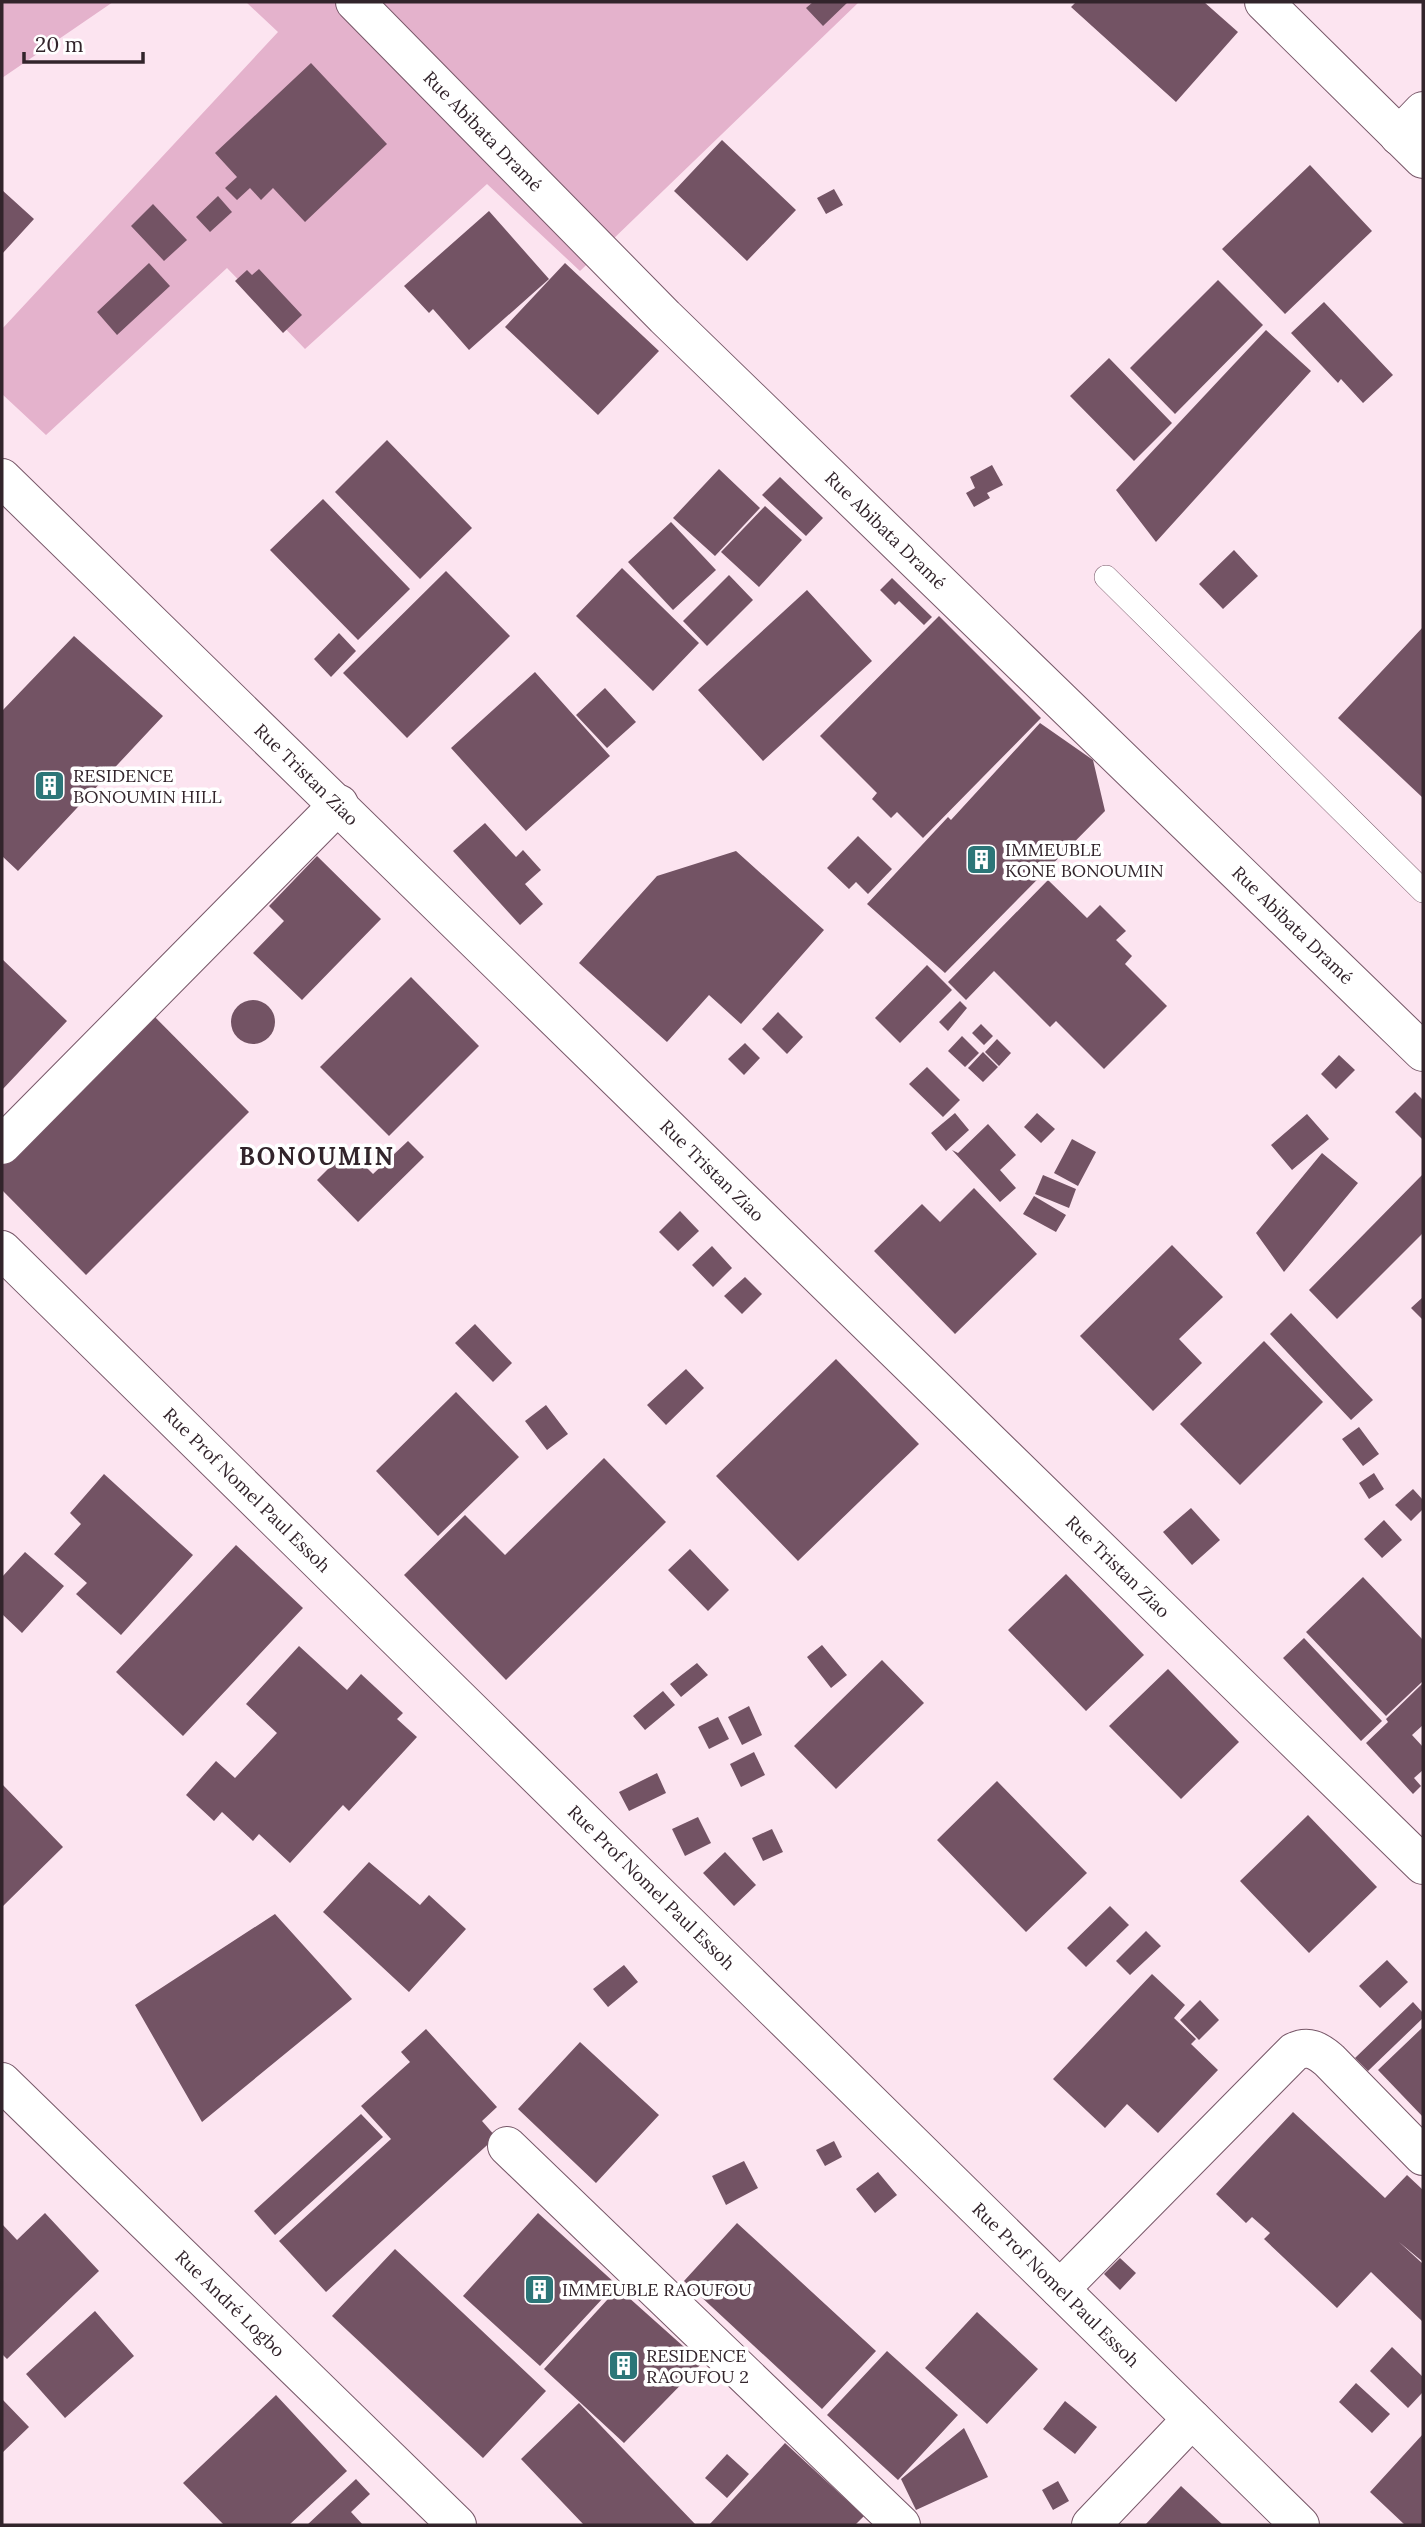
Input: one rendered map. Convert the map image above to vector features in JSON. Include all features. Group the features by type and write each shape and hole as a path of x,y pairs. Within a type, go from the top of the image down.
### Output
{"street":[{"name":"Rue Abibata Dramé","path":"355,2 665,317 1423,1052"},
{"path":"1264,2 1415,135"},
{"name":"Rue Tristan Ziao","path":"2,478 339,804 1423,1865"},
{"path":"2,1145 339,804"},
{"name":"Rue Prof Nomel Paul Essoh","path":"2,1250 1300,2525"},
{"path":"1060,2289 1294,2052 1304,2047 1318,2051 1329,2060 1423,2156"},
{"name":"Rue André Logbo","path":"2,2082 457,2525"},
{"path":"507,2146 901,2525"},
{"path":"1091,2525 1192,2419"}],"lane":[{"path":"1105,577 1423,891"}],"shaded area":[{"path":"2,2 113,2 2,78"},
{"path":"246,2 859,2 580,271 487,184 305,349 227,268 46,435 2,394 2,329 278,32"}],"building":[{"path":"813,2 848,2 823,26 806,8"},
{"path":"1076,2 1204,2 1238,32 1176,102 1071,7"},
{"path":"311,63 387,144 305,222 273,188 261,200 250,188 237,200 225,188 237,177 215,153"},
{"path":"722,140 796,210 747,261 674,191"},
{"path":"1310,165 1372,231 1285,314 1222,249"},
{"path":"834,189 843,205 826,214 817,198"},
{"path":"2,190 34,219 2,254"},
{"path":"218,196 232,212 210,232 196,217"},
{"path":"153,204 187,240 164,261 131,226"},
{"path":"489,211 549,279 469,350 433,309 429,313 404,286"},
{"path":"149,263 170,286 117,335 97,312"},
{"path":"565,263 659,351 598,415 505,327"},
{"path":"259,269 302,315 283,333 235,281 247,270 252,275"},
{"path":"1218,280 1263,325 1175,414 1130,368"},
{"path":"1324,302 1393,375 1363,403 1341,379 1338,383 1291,333"},
{"path":"1266,330 1311,371 1156,542 1116,490"},
{"path":"1109,358 1172,423 1134,461 1070,396"},
{"path":"387,440 472,528 420,579 335,492"},
{"path":"992,465 1003,485 987,493 990,498 974,507 966,493 975,488 970,477"},
{"path":"719,469 760,508 715,556 673,518"},
{"path":"780,477 823,518 806,536 762,495"},
{"path":"323,499 410,589 358,640 270,550"},
{"path":"765,506 802,540 759,587 721,552"},
{"path":"671,522 716,570 673,610 628,562"},
{"path":"1234,550 1258,576 1223,609 1199,584"},
{"path":"622,568 699,643 653,691 576,616"},
{"path":"446,571 510,636 407,738 343,673"},
{"path":"729,575 753,600 707,646 683,621"},
{"path":"892,578 932,617 924,625 899,601 895,605 880,590"},
{"path":"807,590 872,661 763,761 698,690"},
{"path":"939,616 1041,718 923,838 897,812 891,818 872,799 877,793 820,736"},
{"path":"1423,627 1423,798 1338,718"},
{"path":"339,633 356,651 331,677 314,659"},
{"name":"RESIDENCE BONOUMIN HILL","path":"74,636 163,716 18,871 2,856 2,711"},
{"path":"535,672 610,756 526,831 451,748"},
{"path":"605,688 636,722 607,748 576,715"},
{"name":"IMMEUBLE KONE BONOUMIN","path":"1040,723 1093,760 1105,811 945,973 867,904 948,817 951,820"},
{"path":"485,823 516,857 523,850 541,870 525,884 543,904 520,925 453,851"},
{"path":"858,836 892,869 868,894 856,882 849,889 827,868"},
{"path":"736,851 824,930 741,1024 709,995 667,1042 579,963 657,876"},
{"path":"317,856 381,919 302,1000 253,953 284,921 269,906"},
{"path":"1048,880 1087,918 1100,905 1126,931 1116,940 1132,956 1125,964 1167,1006 1104,1069 1056,1021 1050,1027 994,971 966,1000 948,982"},
{"path":"2,959 67,1021 2,1090"},
{"path":"927,965 952,990 900,1043 875,1018"},
{"path":"411,977 479,1046 389,1136 320,1067"},
{"path":"253,1000 262,1001 269,1006 274,1013 274,1031 269,1038 262,1043 253,1044 244,1043 237,1038 232,1031 231,1022 232,1013 237,1006 244,1001"},
{"path":"960,1001 967,1008 948,1031 939,1022"},
{"path":"146,1008 249,1112 86,1275 2,1190 2,1151"},
{"path":"778,1012 803,1037 787,1054 762,1029"},
{"path":"981,1024 993,1036 984,1045 972,1033"},
{"path":"962,1036 979,1053 965,1067 948,1051"},
{"path":"997,1039 1011,1053 999,1066 985,1052"},
{"path":"745,1043 760,1058 744,1075 728,1059"},
{"path":"983,1052 998,1067 983,1082 968,1068"},
{"path":"1339,1055 1355,1070 1336,1089 1321,1074"},
{"path":"927,1067 960,1100 943,1117 909,1084"},
{"path":"1415,1092 1423,1100 1423,1140 1395,1112"},
{"path":"955,1113 969,1130 946,1151 931,1133"},
{"path":"1037,1113 1055,1129 1041,1143 1024,1127"},
{"path":"1307,1114 1329,1139 1292,1170 1271,1145"},
{"path":"988,1124 1016,1155 1000,1170 1016,1188 1000,1202 952,1150 958,1153"},
{"path":"1072,1139 1096,1152 1078,1186 1054,1173"},
{"path":"408,1141 424,1157 358,1222 317,1180 348,1149 373,1174"},
{"path":"1322,1153 1358,1183 1284,1272 1256,1233"},
{"path":"1423,1174 1423,1233 1337,1319 1309,1290"},
{"path":"1043,1175 1076,1189 1069,1208 1035,1194"},
{"path":"974,1188 1037,1254 955,1334 874,1251 922,1204 940,1222"},
{"path":"1034,1196 1066,1215 1056,1232 1023,1214"},
{"path":"680,1211 699,1231 678,1251 659,1232"},
{"path":"1172,1245 1223,1297 1179,1339 1202,1363 1153,1411 1080,1336"},
{"path":"712,1246 732,1268 713,1287 692,1265"},
{"path":"745,1277 762,1294 742,1314 724,1296"},
{"path":"1423,1297 1423,1320 1411,1308"},
{"path":"1291,1313 1373,1400 1351,1420 1270,1334"},
{"path":"475,1324 512,1363 493,1382 455,1343"},
{"path":"1264,1341 1323,1402 1240,1485 1180,1424"},
{"path":"836,1359 919,1444 798,1561 716,1476"},
{"path":"686,1369 704,1388 666,1425 647,1405"},
{"path":"456,1392 519,1457 438,1536 376,1471"},
{"path":"546,1405 568,1434 547,1450 525,1421"},
{"path":"1359,1427 1379,1454 1363,1466 1342,1439"},
{"path":"604,1458 666,1522 506,1680 404,1575 465,1515 505,1555"},
{"path":"1374,1473 1384,1489 1369,1499 1359,1483"},
{"path":"104,1474 193,1555 121,1635 76,1594 87,1583 54,1554 81,1524 70,1513"},
{"path":"1413,1489 1423,1500 1423,1509 1411,1521 1395,1505"},
{"path":"1191,1508 1220,1540 1192,1565 1163,1532"},
{"path":"1384,1520 1402,1540 1382,1558 1364,1539"},
{"path":"236,1545 303,1608 183,1736 116,1672"},
{"path":"690,1549 729,1590 708,1611 668,1570"},
{"path":"25,1552 64,1586 22,1633 2,1614 2,1577"},
{"path":"1066,1574 1144,1655 1086,1711 1008,1630"},
{"path":"1363,1577 1423,1640 1423,1681 1386,1716 1306,1632"},
{"path":"1304,1638 1382,1721 1361,1741 1283,1658"},
{"path":"822,1645 847,1675 831,1688 807,1657"},
{"path":"299,1646 347,1690 361,1674 403,1713 397,1719 417,1737 349,1811 343,1805 290,1863 259,1834 253,1841 222,1812 214,1821 186,1795 216,1761 235,1778 277,1733 246,1704"},
{"path":"882,1660 924,1703 836,1789 794,1746"},
{"path":"697,1663 708,1675 681,1697 670,1684"},
{"path":"1168,1669 1239,1742 1181,1799 1109,1726"},
{"path":"1423,1683 1423,1725 1412,1735 1423,1747 1423,1770 1414,1778 1421,1786 1413,1794 1366,1743"},
{"path":"663,1691 675,1705 645,1730 633,1716"},
{"path":"749,1706 762,1735 742,1745 728,1717"},
{"path":"718,1717 729,1739 709,1749 698,1727"},
{"path":"754,1752 765,1775 741,1787 730,1764"},
{"path":"657,1773 666,1793 629,1811 619,1792"},
{"path":"997,1781 1087,1873 1026,1932 937,1840"},
{"path":"2,1784 63,1847 2,1907"},
{"path":"1308,1815 1377,1887 1309,1953 1240,1881"},
{"path":"698,1817 711,1843 685,1856 672,1829"},
{"path":"772,1829 783,1852 763,1861 752,1838"},
{"path":"725,1852 756,1885 734,1906 703,1873"},
{"path":"369,1862 420,1905 429,1895 466,1929 409,1992 323,1912"},
{"path":"1110,1906 1129,1925 1086,1967 1067,1948"},
{"path":"275,1914 352,1999 202,2122 135,2005"},
{"path":"1146,1931 1161,1946 1130,1975 1116,1961"},
{"path":"1387,1960 1408,1982 1380,2008 1359,1986"},
{"path":"624,1965 638,1982 608,2007 593,1989"},
{"path":"1152,1974 1185,2005 1174,2018 1196,2039 1191,2044 1218,2070 1158,2133 1127,2104 1105,2128 1053,2079"},
{"path":"1200,2000 1219,2020 1199,2040 1180,2020"},
{"path":"1413,2002 1423,2013 1423,2018 1368,2071 1355,2058"},
{"path":"1423,2027 1423,2117 1378,2070"},
{"path":"426,2029 497,2107 482,2121 496,2137 326,2292 279,2241 391,2139 361,2106 410,2062 401,2052"},
{"path":"580,2042 659,2115 596,2183 518,2109"},
{"path":"1293,2112 1385,2198 1407,2175 1423,2190 1423,2262 1399,2242 1423,2264 1423,2322 1371,2272 1337,2308 1264,2239 1270,2233 1252,2217 1246,2223 1216,2194"},
{"path":"361,2114 383,2137 275,2235 254,2211"},
{"path":"834,2141 842,2157 825,2166 816,2150"},
{"path":"744,2161 758,2188 726,2205 712,2176"},
{"path":"878,2172 897,2195 875,2213 856,2189"},
{"path":"45,2213 99,2271 7,2359 2,2354 2,2224 17,2240"},
{"name":"IMMEUBLE RAOUFOU","path":"538,2213 616,2284 540,2366 463,2296"},
{"path":"737,2223 876,2351 822,2409 684,2281"},
{"path":"395,2249 546,2391 483,2458 332,2316"},
{"path":"1120,2258 1136,2273 1120,2290 1104,2274"},
{"name":"RESIDENCE RAOUFOU 2","path":"618,2288 702,2363 624,2443 544,2369"},
{"path":"95,2311 134,2356 65,2418 26,2374"},
{"path":"977,2312 1038,2369 987,2424 925,2368"},
{"path":"1392,2347 1423,2377 1423,2392 1408,2408 1370,2371"},
{"path":"887,2351 958,2415 898,2480 827,2415"},
{"path":"1356,2383 1390,2414 1372,2433 1339,2402"},
{"path":"276,2395 347,2471 289,2525 224,2525 183,2483"},
{"path":"2,2399 29,2427 2,2453"},
{"path":"1065,2401 1097,2427 1075,2454 1043,2429"},
{"path":"579,2403 696,2525 584,2525 521,2459"},
{"path":"964,2428 988,2477 916,2510 901,2479"},
{"path":"1423,2434 1423,2525 1405,2525 1370,2492"},
{"path":"785,2443 864,2516 855,2525 709,2525"},
{"path":"727,2454 749,2474 727,2498 705,2478"},
{"path":"356,2479 370,2494 351,2512 363,2525 307,2525"},
{"path":"1058,2481 1069,2501 1053,2510 1042,2490"},
{"path":"1181,2486 1223,2525 1145,2525"}],"place":[{"name":"RESIDENCE BONOUMIN HILL","path":"50,786"},
{"name":"IMMEUBLE KONE BONOUMIN","path":"982,860"},
{"name":"IMMEUBLE RAOUFOU","path":"539,2290"},
{"name":"RESIDENCE RAOUFOU 2","path":"623,2366"}],"district":[{"name":"BONOUMIN","path":"317,1157"}]}
